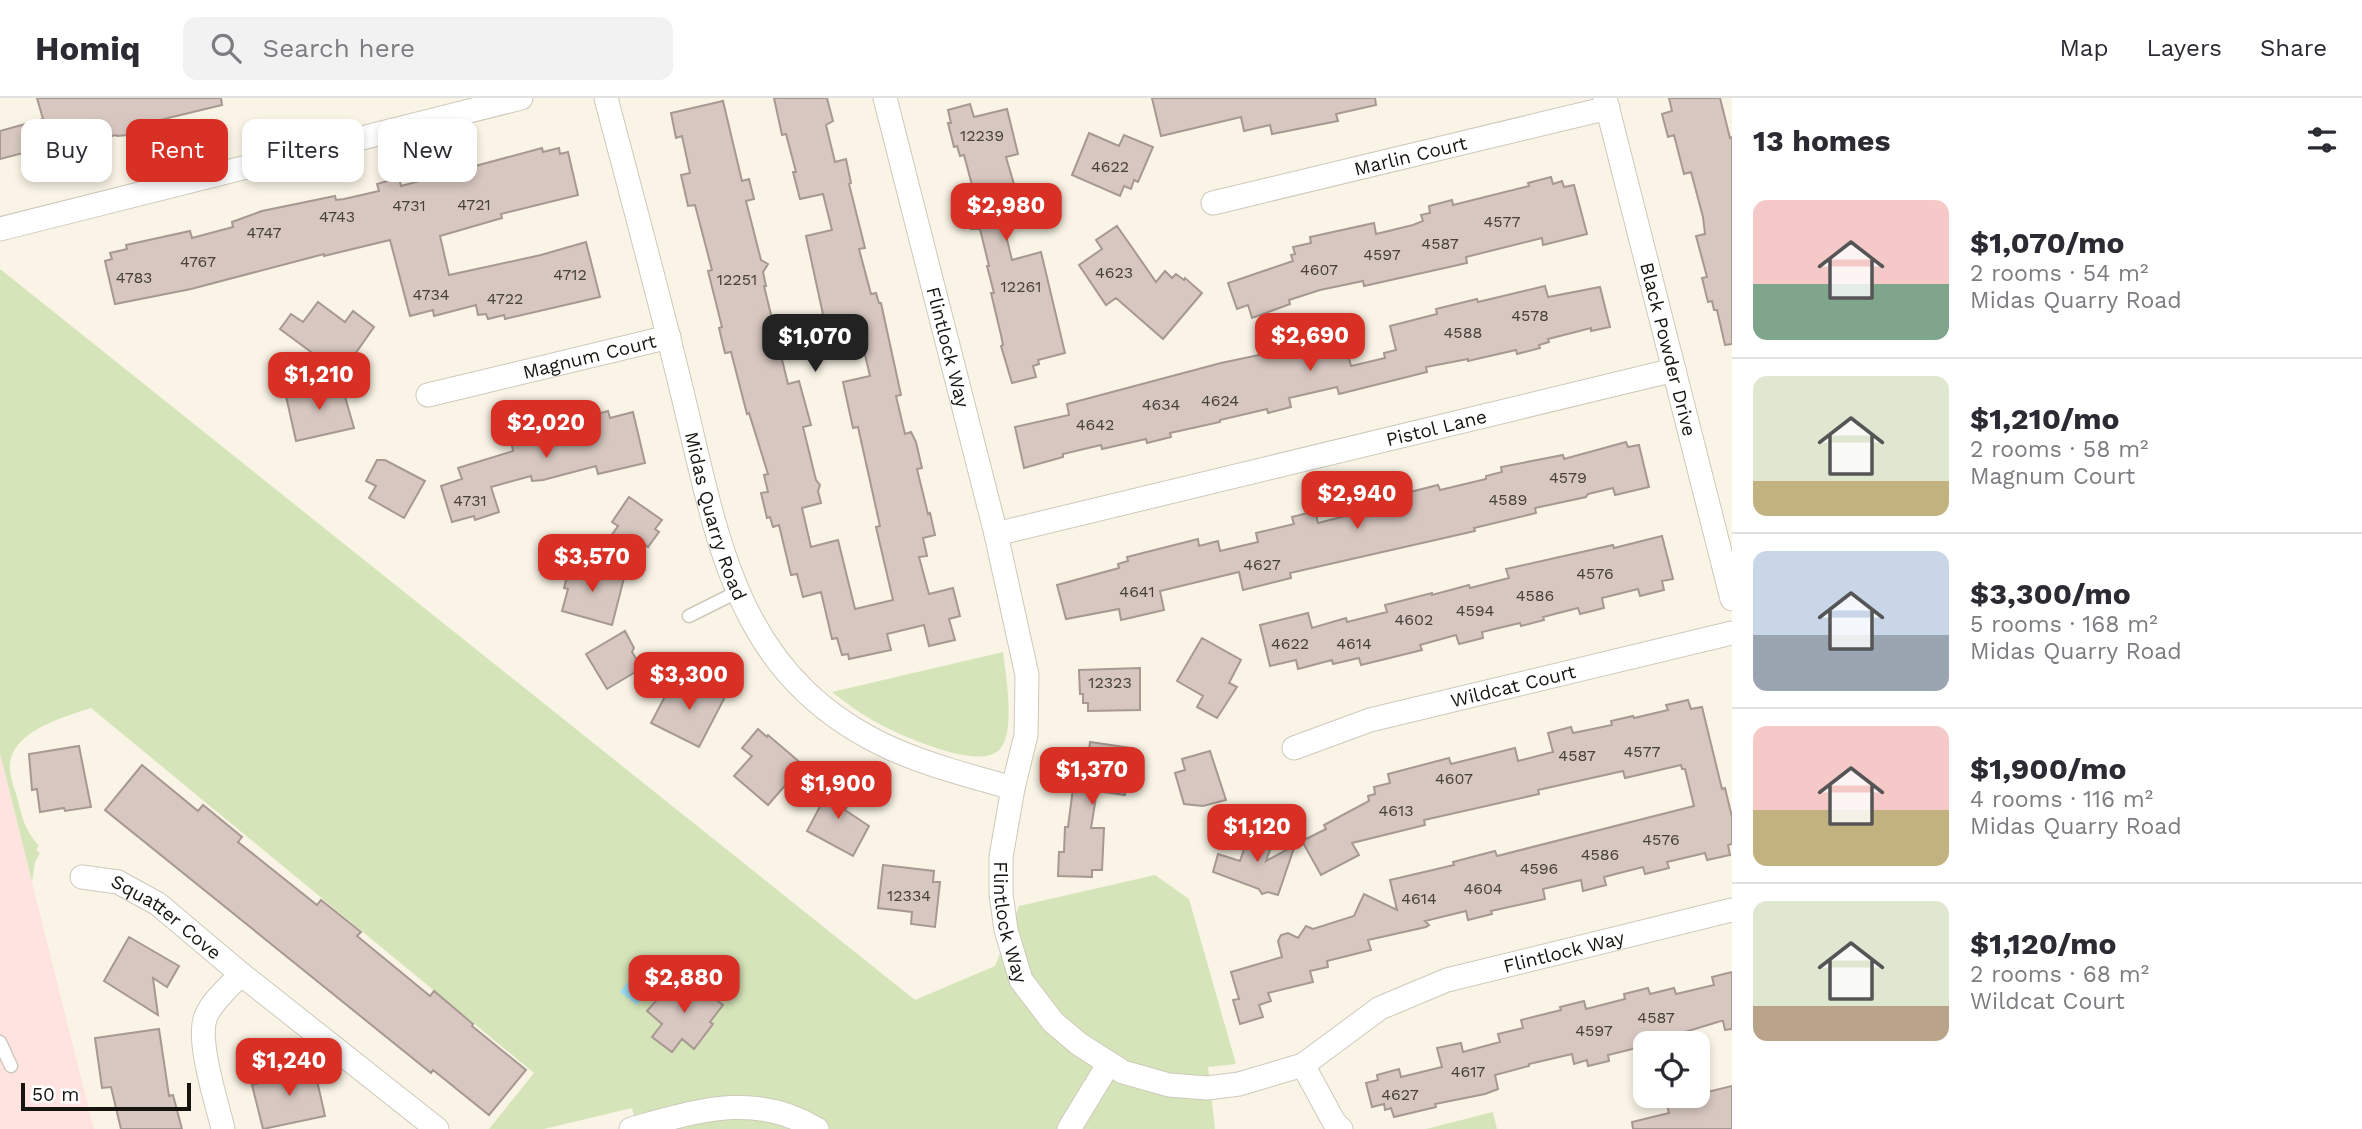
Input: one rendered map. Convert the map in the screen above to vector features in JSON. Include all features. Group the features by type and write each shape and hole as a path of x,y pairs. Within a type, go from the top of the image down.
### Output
{"street":[{"path":"0,229 521,98"},
{"name":"Midas Quarry Road","path":"606,98 669,337 716,532 737,592 760,636 797,681 825,707 871,738 918,759 1013,788"},
{"name":"Flintlock Way","path":"885,98 996,534 1027,675 1027,735 1013,788 1001,857 1001,894 1006,930 1021,980 1054,1022 1079,1044 1108,1065 1123,1072 1169,1085 1207,1088 1239,1084 1303,1065 1380,1008 1447,980 1732,910"},
{"name":"Marlin Court","path":"1213,204 1606,103"},
{"name":"Black Powder Drive","path":"1606,103 1732,599"},
{"name":"Magnum Court","path":"428,396 669,337"},
{"name":"Pistol Lane","path":"996,534 1674,370"},
{"name":"Wildcat Court","path":"1294,748 1370,720 1732,633"},
{"name":"Squatter Cove","path":"82,877 118,882 158,904 437,1129"},
{"path":"223,1129 207,1062 205,1017 220,996 242,974"},
{"path":"1069,1129 1108,1065"},
{"path":"1303,1065 1334,1122 1341,1129"},
{"path":"631,1129 700,1111 749,1107 796,1117 817,1129"}],"lane":[{"path":"689,616 737,592"},
{"path":"0,1042 11,1066"}],"shaded area":[{"path":"0,753 32,882 94,1129 0,1129"}],"green space":[{"path":"0,269 915,1000 995,966 1019,906 1155,875 1189,899 1236,1064 1208,1067 1215,1129 637,1129 632,1108 544,1129 489,1129 534,1073 91,708 41,727 29,734 13,753 10,765 12,781 25,823 39,846 36,850 40,853 35,862 32,882 0,753"},
{"path":"1003,652 1008,728 1001,748 991,755 958,754 899,734 872,720 832,692"},
{"path":"1493,1112 1497,1129 1426,1129"}],"water":[{"path":"645,960 662,972 637,1005 620,992"}],"building":[{"path":"37,98 221,98 222,105 164,119 126,119 126,135 117,136 112,136 112,119 43,119"},
{"path":"774,98 827,98 833,121 826,125 835,162 846,159 851,183 849,184 865,248 859,249 871,294 876,293 881,303 901,395 896,396 905,434 911,432 916,442 922,468 917,469 935,535 923,538 927,556 919,557 929,594 953,588 960,616 949,619 955,640 929,646 924,625 887,634 891,650 849,659 848,654 842,655 837,638 832,639 821,592 803,597 797,574 791,575 779,525 773,527 770,517 767,518 761,493 768,492 764,475 768,474 749,413 747,414 731,352 725,353 719,328 722,327 708,271 712,270 695,205 688,206 681,175 690,173 682,136 676,138 671,113 723,101 742,181 749,179 754,199 746,201 761,260 768,264 763,272 764,286 788,384 799,381 811,425 803,427 816,480 820,485 818,491 821,503 802,508 811,547 838,540 855,609 893,600 876,527 880,526 858,427 853,428 843,382 870,376 860,334 829,342 806,236 832,230 823,194 800,199 793,172 796,172 786,134 782,135"},
{"path":"1152,98 1375,98 1376,105 1336,114 1338,121 1272,134 1270,125 1244,131 1241,117 1161,136"},
{"path":"1669,98 1720,98 1730,138 1732,137 1732,344 1725,345 1717,310 1714,310 1712,301 1708,302 1702,278 1707,277 1696,236 1705,234 1703,217 1691,172 1684,174 1674,135 1668,137 1662,114 1672,111"},
{"path":"970,104 974,117 1007,109 1018,154 1006,157 1024,218 1003,223 1012,260 1041,252 1065,353 1038,360 1039,364 1033,366 1036,377 1012,383 1001,346 1003,345 991,293 994,293 980,229 971,229 965,203 976,200 964,155 960,156 957,146 954,147 948,123 951,123 948,110"},
{"path":"21,125 21,154 0,159 0,131"},
{"path":"1089,133 1119,146 1124,135 1153,147 1138,182 1134,180 1131,189 1124,186 1120,196 1072,175"},
{"path":"542,148 543,152 559,148 560,154 568,152 578,195 501,214 502,218 440,236 449,275 541,255 586,242 600,297 505,319 504,315 488,319 486,314 478,315 476,305 434,316 433,310 410,316 390,240 324,254 191,289 115,304 105,261 112,259 110,253 127,249 126,245 190,231 192,238 233,227 232,222 262,211 335,196 336,200 379,191 377,184 384,182 400,182 401,186 416,182 477,182 477,166"},
{"path":"1551,177 1553,184 1562,181 1564,187 1574,185 1587,234 1543,245 1542,238 1466,257 1467,263 1364,286 1363,281 1320,290 1289,300 1290,304 1252,318 1248,305 1237,309 1228,283 1293,261 1293,247 1311,243 1310,237 1374,223 1376,234 1413,225 1423,221 1421,215 1430,213 1429,206 1452,200 1453,205 1529,186 1528,183"},
{"path":"1117,226 1156,282 1165,271 1172,278 1176,274 1184,280 1185,278 1202,293 1163,339 1116,298 1106,305 1079,265 1102,249 1096,240"},
{"path":"1545,286 1548,297 1600,287 1610,327 1591,331 1591,328 1548,339 1549,342 1539,345 1540,348 1517,354 1516,350 1426,367 1427,372 1339,394 1337,387 1289,398 1291,407 1268,413 1267,409 1220,420 1170,433 1171,437 1147,443 1146,439 1102,449 1101,445 1063,454 1063,457 1024,468 1015,427 1069,415 1067,404 1221,363 1302,346 1302,350 1344,340 1351,366 1385,358 1384,353 1396,350 1390,326 1437,314 1436,309"},
{"path":"318,302 345,322 353,311 374,327 341,374 280,329 291,314 303,322"},
{"path":"341,383 354,428 296,441 286,396"},
{"path":"608,411 610,418 633,412 645,463 598,474 596,466 543,480 532,481 531,476 491,487 499,512 475,520 474,516 452,522 441,486 462,479 458,468 513,451 510,436 521,433 520,430 542,425 543,429"},
{"path":"1626,442 1628,447 1639,445 1649,487 1615,495 1613,488 1588,494 1586,497 1535,508 1536,513 1474,528 1475,531 1290,573 1291,578 1243,590 1239,572 1160,591 1164,610 1121,620 1119,609 1066,619 1057,585 1119,568 1118,564 1128,561 1127,557 1198,539 1199,546 1218,541 1220,551 1258,542 1256,533 1294,524 1292,517 1315,511 1318,523 1361,512 1360,507 1377,504 1375,497 1397,492 1398,495 1438,485 1440,490 1486,479 1486,476 1502,472 1501,467 1563,455 1564,459"},
{"path":"377,460 385,460 425,481 404,518 369,498 376,486 366,481"},
{"path":"629,497 662,520 655,529 659,532 648,547 639,540 626,558 606,543 618,526 612,522"},
{"path":"1662,536 1673,579 1662,581 1664,590 1640,596 1638,589 1602,598 1604,608 1580,614 1578,608 1521,626 1520,623 1482,632 1483,638 1459,644 1456,635 1420,645 1422,650 1361,665 1359,658 1333,664 1332,660 1298,669 1296,660 1270,666 1260,625 1308,613 1312,628 1346,618 1347,622 1387,612 1385,605 1509,578 1506,569"},
{"path":"570,564 624,578 612,625 562,611 568,589 564,588"},
{"path":"625,631 634,648 632,652 642,668 607,689 586,654"},
{"path":"1202,638 1241,660 1229,683 1237,687 1217,718 1197,707 1203,696 1177,681"},
{"path":"1140,668 1140,710 1088,711 1088,703 1083,703 1083,694 1080,694 1079,670"},
{"path":"673,681 694,692 696,688 702,691 705,685 726,695 699,747 651,723"},
{"path":"1688,700 1691,709 1702,707 1722,789 1725,788 1732,817 1732,844 1728,845 1730,855 1707,860 1705,853 1667,862 1669,868 1645,874 1643,867 1604,877 1606,885 1583,891 1581,880 1543,889 1545,899 1491,911 1492,914 1468,920 1466,911 1425,921 1429,925 1426,927 1368,940 1371,950 1327,961 1328,967 1310,971 1313,982 1268,993 1271,1001 1259,1005 1263,1017 1240,1024 1233,1000 1239,999 1231,972 1282,957 1278,941 1281,935 1288,933 1298,938 1306,926 1313,929 1354,916 1364,894 1397,910 1390,880 1454,865 1453,862 1495,851 1497,856 1694,806 1685,769 1682,769 1681,765 1625,778 1623,771 1538,790 1539,794 1424,820 1425,825 1352,843 1359,855 1321,875 1302,841 1326,829 1324,825 1369,801 1368,796 1375,794 1374,787 1390,783 1388,774 1449,758 1451,764 1515,748 1518,761 1553,752 1548,733 1571,727 1573,733 1612,725 1611,721 1668,710 1666,705"},
{"path":"758,729 803,765 768,805 734,776 752,756 742,748"},
{"path":"1090,742 1132,748 1125,795 1097,791 1091,828 1104,828 1102,870 1092,870 1092,877 1058,876 1059,852 1064,852 1065,827 1068,827 1076,765 1080,766 1083,749 1089,750"},
{"path":"79,746 91,807 40,812 37,789 32,790 29,754"},
{"path":"1210,751 1226,800 1203,806 1184,804 1175,773 1185,770 1182,759"},
{"path":"142,765 198,811 203,805 242,837 238,842 317,905 321,900 361,932 357,936 430,996 434,991 526,1070 489,1115 433,1070 431,1073 105,810"},
{"path":"834,780 855,791 845,810 869,826 853,856 807,831"},
{"path":"1251,828 1275,836 1266,861 1295,845 1278,895 1268,892 1262,894 1259,889 1213,872 1218,854 1240,861"},
{"path":"883,865 934,871 933,882 940,882 935,927 911,924 912,912 878,908"},
{"path":"129,937 179,966 167,987 153,978 158,1015 104,981"},
{"path":"1732,972 1732,1029 1725,1030 1721,1021 1688,1031 1633,1031 1633,1049 1608,1055 1609,1061 1588,1066 1587,1060 1574,1064 1572,1054 1529,1064 1495,1075 1498,1089 1394,1117 1391,1108 1385,1110 1384,1104 1372,1107 1366,1083 1378,1080 1377,1075 1399,1069 1401,1077 1442,1067 1437,1048 1461,1043 1463,1052 1500,1042 1498,1034 1523,1028 1521,1020 1561,1010 1560,1007 1584,1001 1586,1009 1625,999 1624,994 1648,988 1650,994 1674,988 1676,994 1714,985 1712,977"},
{"path":"675,979 689,990 695,984 723,1005 710,1022 713,1024 694,1049 682,1039 672,1052 652,1037 662,1024 647,1011"},
{"path":"159,1029 169,1096 173,1095 182,1129 121,1129 111,1087 102,1088 95,1038"},
{"path":"314,1067 325,1116 263,1129 252,1085 272,1080 270,1075"},
{"path":"1732,1086 1732,1129 1633,1129 1632,1122 1669,1113 1668,1108 1710,1108 1710,1091"}]}
